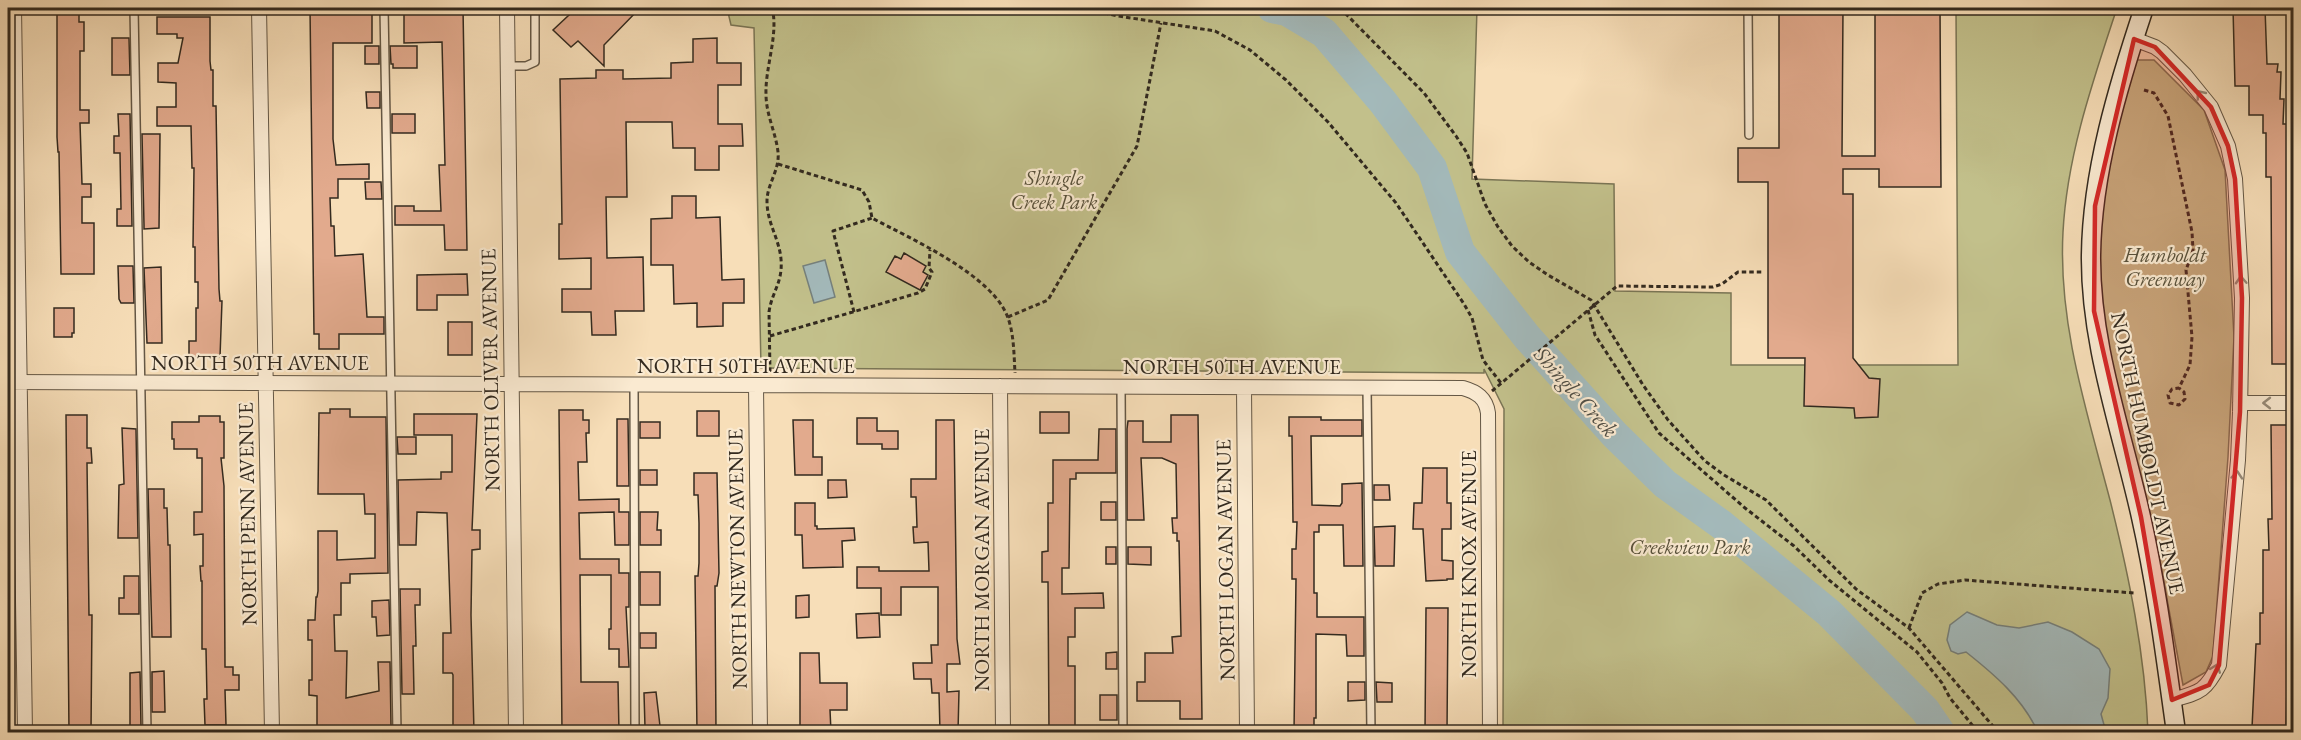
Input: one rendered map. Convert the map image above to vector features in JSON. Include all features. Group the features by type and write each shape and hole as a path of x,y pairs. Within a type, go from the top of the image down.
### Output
{"street":[{"path":"14,8 14,382 25,732"},
{"name":"NORTH PENN AVENUE","path":"259,8 272,732"},
{"name":"NORTH OLIVER AVENUE","path":"507,8 516,732"},
{"name":"NORTH HUMBOLDT AVENUE","path":"2144,8 2133,39 2109,129 2095,200 2091,255 2094,311 2101,355 2142,518 2161,620 2176,732"},
{"path":"2133,39 2154,46 2185,75 2211,107 2228,146 2235,179 2242,298 2240,403 2238,460 2219,665 2209,685 2194,694 2172,700"},
{"name":"NORTH 50TH AVENUE","path":"14,382 1463,387 1475,391 1482,398"},
{"name":"NORTH NEWTON AVENUE","path":"756,386 760,732"},
{"name":"NORTH MORGAN AVENUE","path":"1000,386 1003,732"},
{"name":"NORTH LOGAN AVENUE","path":"1244,388 1247,732"},
{"name":"NORTH KNOX AVENUE","path":"1482,398 1487,405 1488,413 1490,732"},
{"path":"2240,403 2294,403"}],"lane":[{"path":"134,8 147,732"},
{"path":"384,8 397,732"},
{"path":"507,66 526,66 535,62 535,8"},
{"path":"1748,8 1749,135"},
{"path":"634,385 634,732"},
{"path":"1121,386 1123,732"},
{"path":"1367,387 1371,732"}],"path":[{"path":"771,386 769,312 770,303 779,284 781,258 769,224 767,198 778,164 778,152 768,113 766,94 773,24 772,8"},
{"path":"1082,8 1215,31 1250,50 1303,96 1396,203 1472,318 1483,360 1502,382"},
{"path":"1341,8 1389,55 1442,116 1467,153 1485,204 1512,246 1529,262 1582,294 1595,305 1643,385 1668,420 1705,461 1766,500 1842,576 1909,628 1998,732"},
{"path":"1008,317 1048,300 1137,146 1161,23"},
{"path":"2144,90 2154,93 2168,116 2192,232 2193,250 2186,270 2192,346 2190,365 2179,388"},
{"path":"778,164 862,190 869,202 872,218"},
{"path":"854,312 833,231 872,218 974,276 992,293 1008,317 1016,386"},
{"path":"770,336 918,293 925,289 932,272 929,268 930,250"},
{"path":"1494,389 1617,286 1713,287 1722,284 1738,272 1763,272"},
{"path":"1588,310 1595,335 1659,433 1745,508 1794,546 1829,580 1917,652 1978,732"},
{"path":"2179,388 2184,392 2185,399 2179,405 2170,403 2168,395 2172,389 2179,388"},
{"path":"1909,628 1922,593 1938,584 1965,580 2134,592"}],"highlighted area":[{"path":"2134,39 2155,47 2211,107 2228,146 2235,179 2242,298 2240,412 2219,665 2209,685 2172,700 2141,517 2094,311 2095,206"}],"green space":[{"path":"727,8 1477,8 1472,179 1614,184 1615,291 1731,293 1731,365 1958,365 1956,8 2117,8 2082,118 2070,175 2065,203 2063,266 2065,300 2076,367 2130,586 2143,674 2148,732 1503,732 1504,409 1484,369 1484,373 761,368 754,28 731,25"},
{"name":"Humboldt Greenway","path":"2136,60 2154,60 2204,110 2225,170 2234,337 2228,457 2213,656 2206,672 2183,685 2154,529 2107,347 2099,264 2102,205 2113,133"}],"shaded area":[{"path":"825,260 835,297 814,303 803,266"},
{"path":"1967,612 1997,625 2019,628 2048,622 2072,632 2099,649 2110,669 2108,698 2101,714 2106,732 2038,732 2024,708 1997,678 1966,652 1958,654 1951,651 1947,640 1950,625"}],"building":[{"path":"57,8 79,8 79,22 84,22 84,51 80,51 80,110 89,110 89,123 80,123 82,184 91,184 91,197 82,197 82,223 94,223 94,274 61,274 57,137"},
{"path":"310,8 345,8 345,13 372,13 372,43 333,43 333,139 336,165 369,164 369,179 338,179 338,198 330,198 331,226 334,226 335,256 363,254 367,317 384,317 384,334 339,334 339,349 319,349 319,334 314,334"},
{"path":"404,8 463,8 467,250 445,250 444,225 395,225 395,206 414,206 414,211 441,211 439,165 445,165 442,42 404,43"},
{"path":"561,8 640,8 604,45 604,66 578,41 571,47 553,30 569,15"},
{"path":"1779,8 1843,8 1842,156 1875,156 1875,12 1878,12 1878,8 1940,8 1941,187 1879,187 1879,169 1843,169 1843,194 1853,194 1853,358 1869,378 1880,379 1878,417 1855,418 1854,408 1804,406 1805,358 1768,358 1768,182 1738,182 1738,148 1779,148"},
{"path":"2233,8 2265,8 2267,64 2278,64 2277,72 2281,72 2280,99 2284,99 2283,124 2294,124 2294,364 2272,364 2271,177 2266,177 2266,133 2263,133 2263,115 2249,115 2249,86 2235,86"},
{"path":"157,17 210,17 213,106 216,106 219,289 220,301 222,301 220,357 189,357 189,341 196,341 196,308 198,308 198,282 195,282 195,247 193,247 194,168 192,168 191,126 157,126 157,107 176,107 176,83 158,82 158,63 178,63 183,38 177,38 177,34 157,34"},
{"path":"112,38 129,38 130,75 112,75"},
{"path":"717,38 717,63 741,63 741,85 718,85 718,124 742,124 743,146 719,146 719,170 695,170 695,148 673,148 672,122 626,122 627,197 606,197 607,258 643,257 644,311 615,311 616,335 592,335 591,312 562,312 562,289 591,289 591,258 559,259 559,224 562,224 560,79 596,78 596,70 623,70 623,79 671,78 671,63 693,62 693,39"},
{"path":"365,46 379,46 379,64 365,64"},
{"path":"390,46 417,46 417,68 393,68"},
{"path":"366,92 380,92 380,108 367,108"},
{"path":"118,114 130,114 132,226 117,226 117,209 121,209 120,153 114,153 114,136 119,136"},
{"path":"392,114 415,114 415,133 392,133"},
{"path":"142,134 160,134 159,228 144,229"},
{"path":"365,182 381,182 382,199 366,199"},
{"path":"672,196 696,196 696,218 720,217 722,280 744,279 744,303 723,303 723,326 697,327 697,303 674,304 673,265 651,265 651,219 672,218"},
{"path":"904,253 926,266 923,272 928,275 920,290 886,272 895,256 901,259"},
{"path":"118,266 133,266 134,303 121,303 119,299"},
{"path":"161,267 162,343 147,343 144,268"},
{"path":"467,274 468,295 437,295 437,310 417,310 417,275"},
{"path":"54,308 74,308 72,337 54,337"},
{"path":"448,322 472,322 472,355 448,355"},
{"path":"330,409 350,409 350,417 386,417 388,573 350,574 350,583 341,583 341,615 334,615 335,651 347,651 346,698 379,691 378,662 390,662 391,726 362,727 362,732 317,732 317,696 309,695 309,680 312,680 312,640 308,640 308,620 315,620 318,591 318,531 337,531 337,560 375,558 375,514 365,514 364,494 318,494 319,413 330,413"},
{"path":"559,410 583,410 583,420 589,420 589,433 586,433 587,462 578,462 579,500 619,499 619,512 629,512 629,545 615,545 614,512 579,513 580,559 619,559 619,573 629,573 629,607 626,607 629,667 619,667 619,649 609,649 611,575 580,575 581,682 618,682 619,732 562,732"},
{"path":"697,411 719,411 719,436 697,436"},
{"path":"1040,412 1069,412 1069,433 1040,433"},
{"path":"414,414 477,414 472,530 480,530 480,549 472,550 474,732 453,732 453,675 443,673 443,633 451,633 447,513 417,512 416,545 399,545 398,480 441,479 441,472 452,472 452,435 414,435"},
{"path":"66,415 87,415 87,448 91,448 92,463 87,463 89,615 92,615 91,732 69,732"},
{"path":"1171,415 1198,415 1202,719 1180,719 1180,701 1137,701 1137,682 1145,682 1145,653 1173,653 1172,637 1181,636 1179,541 1177,541 1177,533 1173,533 1172,518 1177,518 1176,464 1162,458 1141,458 1144,520 1127,520 1127,429 1128,421 1143,421 1143,442 1171,442"},
{"path":"199,416 220,416 220,422 224,422 224,458 221,458 224,486 225,667 233,667 233,675 239,675 239,690 225,690 226,725 205,725 206,649 202,649 200,566 203,566 203,534 194,535 194,512 202,512 202,458 197,458 197,449 174,449 174,439 172,439 172,422 199,422"},
{"path":"1289,417 1362,420 1362,436 1311,436 1312,505 1340,506 1342,484 1362,483 1363,566 1344,566 1343,525 1319,525 1319,532 1314,532 1314,593 1317,593 1317,617 1364,617 1364,656 1347,656 1346,635 1316,634 1314,732 1294,732 1296,579 1292,579 1292,549 1296,549 1297,522 1293,522 1292,436 1289,436"},
{"path":"857,418 877,418 877,431 898,431 898,449 882,449 882,444 857,444"},
{"path":"617,419 628,419 629,486 617,486"},
{"path":"793,420 813,420 813,457 822,457 822,475 795,475"},
{"path":"936,420 954,420 957,639 960,664 947,664 947,692 959,691 958,732 940,732 939,693 932,693 931,679 914,679 913,663 932,663 931,645 938,645 938,587 901,587 901,615 881,615 881,588 857,588 857,567 879,567 879,571 929,571 928,542 914,543 913,527 917,527 916,497 911,497 911,479 936,479"},
{"path":"640,422 660,422 660,438 640,438"},
{"path":"2271,425 2294,425 2294,540 2289,540 2292,600 2289,601 2286,728 2252,728 2256,644 2260,644 2260,613 2263,613 2263,550 2269,550 2268,519 2272,519"},
{"path":"122,428 136,429 138,538 118,538 119,485 124,484"},
{"path":"1099,429 1116,429 1116,473 1076,473 1076,479 1070,479 1069,568 1062,568 1062,594 1103,593 1104,608 1075,608 1075,637 1068,637 1068,666 1075,666 1075,732 1049,732 1048,582 1042,582 1042,552 1048,551 1048,503 1053,503 1053,460 1098,460"},
{"path":"397,437 416,437 416,454 398,454"},
{"path":"1423,468 1447,468 1447,503 1451,503 1451,529 1442,529 1442,560 1453,561 1453,579 1426,581 1423,529 1413,529 1414,503 1422,503"},
{"path":"640,470 657,470 657,485 640,485"},
{"path":"694,473 717,473 719,573 717,586 715,586 716,732 697,732 695,576 698,576 699,563 699,523 698,495 694,495"},
{"path":"828,480 846,480 847,497 828,498"},
{"path":"1374,485 1389,485 1390,500 1374,500"},
{"path":"148,489 164,489 164,508 167,508 168,545 170,545 171,637 152,637"},
{"path":"1101,502 1116,502 1116,520 1101,520"},
{"path":"795,503 815,503 817,529 854,528 855,540 842,541 843,567 803,568 802,535 795,535"},
{"path":"640,512 658,512 657,530 661,530 661,545 640,545"},
{"path":"1395,526 1394,566 1375,566 1374,527"},
{"path":"1106,547 1116,547 1116,564 1106,564"},
{"path":"1128,547 1151,547 1151,565 1128,564"},
{"path":"640,572 660,572 660,605 640,605"},
{"path":"124,576 139,576 139,614 119,614 119,598 124,598"},
{"path":"400,589 420,589 420,605 415,605 414,694 402,694"},
{"path":"809,595 809,617 796,618 796,596"},
{"path":"389,600 390,635 377,636 376,617 372,617 372,601"},
{"path":"1426,608 1448,608 1447,732 1425,732"},
{"path":"879,613 880,637 857,638 856,614"},
{"path":"640,633 656,633 656,648 640,648"},
{"path":"1117,652 1117,669 1106,669 1106,653"},
{"path":"800,653 819,653 820,683 847,683 847,710 830,710 831,732 800,732"},
{"path":"164,671 165,712 152,712 152,672"},
{"path":"140,672 141,727 130,727 130,673"},
{"path":"1348,682 1365,682 1365,700 1348,701"},
{"path":"1376,682 1392,683 1392,702 1377,702"},
{"path":"656,692 660,726 645,727 644,693"},
{"path":"1100,695 1117,695 1117,720 1100,720"}],"waterway":[{"name":"Shingle Creek","path":"1272,8 1287,11 1324,33 1383,102 1432,168 1460,252 1527,337 1614,434 1665,484 1722,525 1829,613 1925,710 1940,732"}],"park label":[{"name":"Shingle Creek Park","path":"1054,189"},
{"name":"Creekview Park","path":"1690,546"}]}
